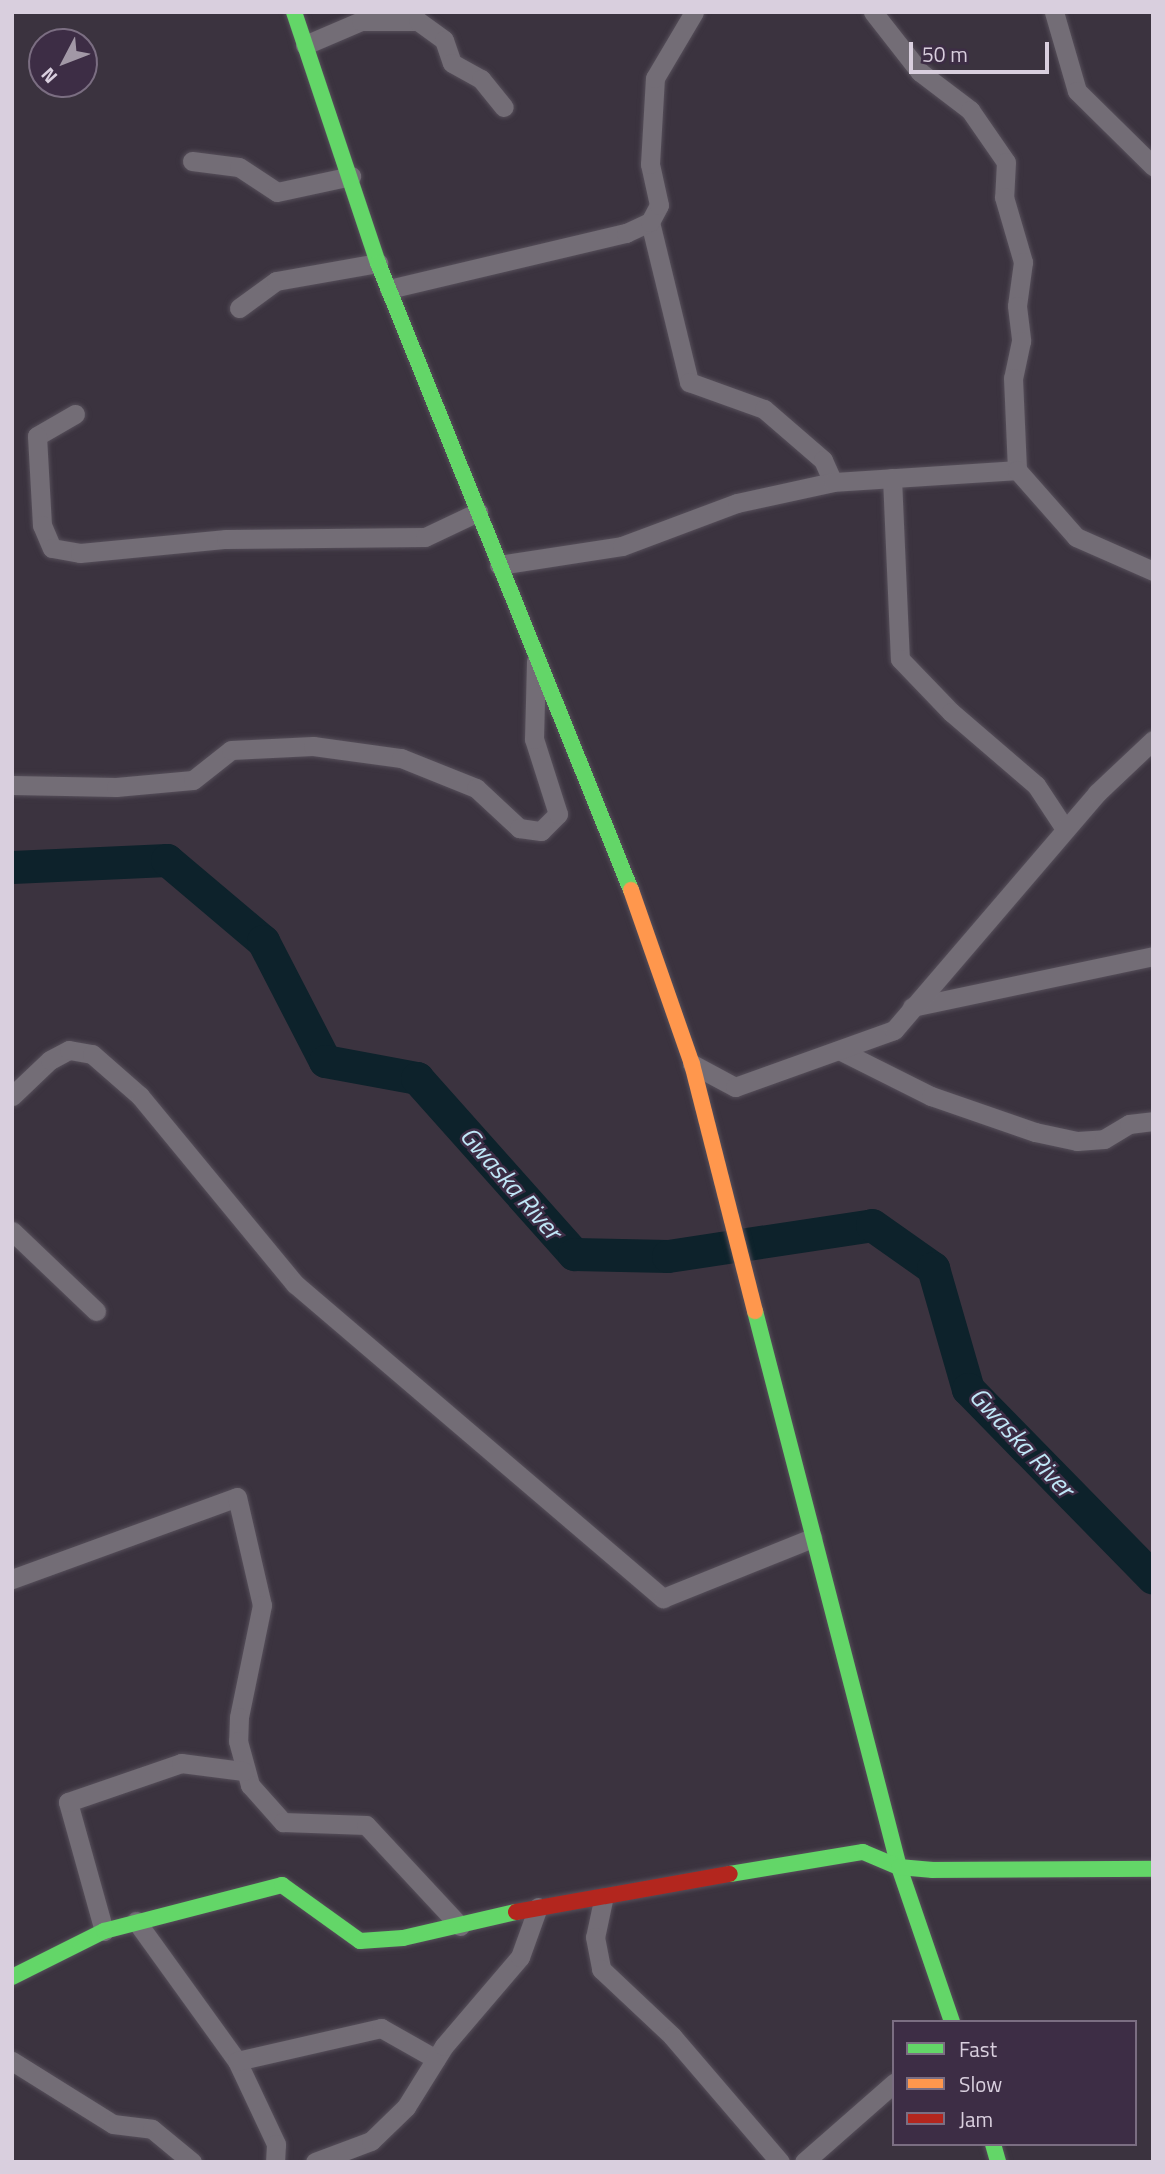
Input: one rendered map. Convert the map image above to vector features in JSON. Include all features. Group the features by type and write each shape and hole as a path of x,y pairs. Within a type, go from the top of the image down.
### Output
{"main road":[{"path":"294,12 378,263 625,874 692,1064 731,1205 812,1538 899,1867 951,2020"},
{"path":"12,1977 104,1931 282,1885 360,1941 460,1926 538,1907 603,1900 681,1881 863,1852 899,1867 1153,1869"}],"street":[{"path":"389,289 626,233 650,222 659,205 650,164 655,78 694,12"},
{"path":"873,12 920,72 970,110 1006,162 1004,197 1017,229 1023,262 1017,306 1021,341 1013,378 1017,470 1076,537 1153,570"},
{"path":"1054,12 1077,91 1153,166"},
{"path":"306,45 362,21 418,21 444,40 452,62 481,79 504,107"},
{"path":"192,160 239,167 277,192 351,176"},
{"path":"650,222 689,382 764,409 815,452 833,482"},
{"path":"239,308 276,281 378,263"},
{"path":"75,414 37,436 42,525 52,548 80,553 226,539 425,537 478,512"},
{"path":"499,565 622,546 737,503 833,482 1017,470"},
{"path":"892,478 901,659 951,712 1036,785 1065,829"},
{"path":"12,785 116,787 193,780 231,750 313,746 401,758 476,788 519,828 541,831 558,814 534,739 536,657"},
{"path":"692,1064 735,1087 894,1030 1065,829 1153,740"},
{"path":"912,1007 1153,956"},
{"path":"12,1096 50,1060 69,1050 92,1054 140,1096 295,1284 663,1598 812,1538"},
{"path":"841,1051 931,1096 1035,1132 1077,1141 1104,1139 1129,1124 1153,1121"},
{"path":"12,1231 96,1311"},
{"path":"12,1579 237,1496 262,1605 239,1717 243,1771 283,1822 366,1825 460,1926"},
{"path":"104,1931 68,1802 181,1763 243,1771"},
{"path":"603,1900 594,1937 601,1969 673,2036 780,2162"},
{"path":"315,2162 371,2141 406,2107 436,2059 520,1957 538,1907"},
{"path":"136,1921 237,2061 276,2144 275,2162"},
{"path":"237,2061 381,2028 436,2059"},
{"path":"12,2061 113,2124 152,2129 192,2162"},
{"path":"804,2162 892,2085"}],"waterway":[{"name":"Gwaska River","path":"12,867 167,860 263,941 325,1061 417,1078 574,1254 668,1256 872,1225 933,1268 968,1389 1153,1578"}],"traffic: fast":[{"path":"294,12 378,263 631,890"},
{"path":"755,1311 899,1867 951,2020"},
{"path":"730,1874 863,1852 899,1867 933,1870 1153,1869"},
{"path":"12,1977 104,1931 282,1885 360,1941 403,1938 516,1912"},
{"path":"994,2146 998,2162"}],"traffic: slow":[{"path":"631,890 692,1064 755,1311"}],"traffic: jam":[{"path":"516,1912 730,1874"}]}
